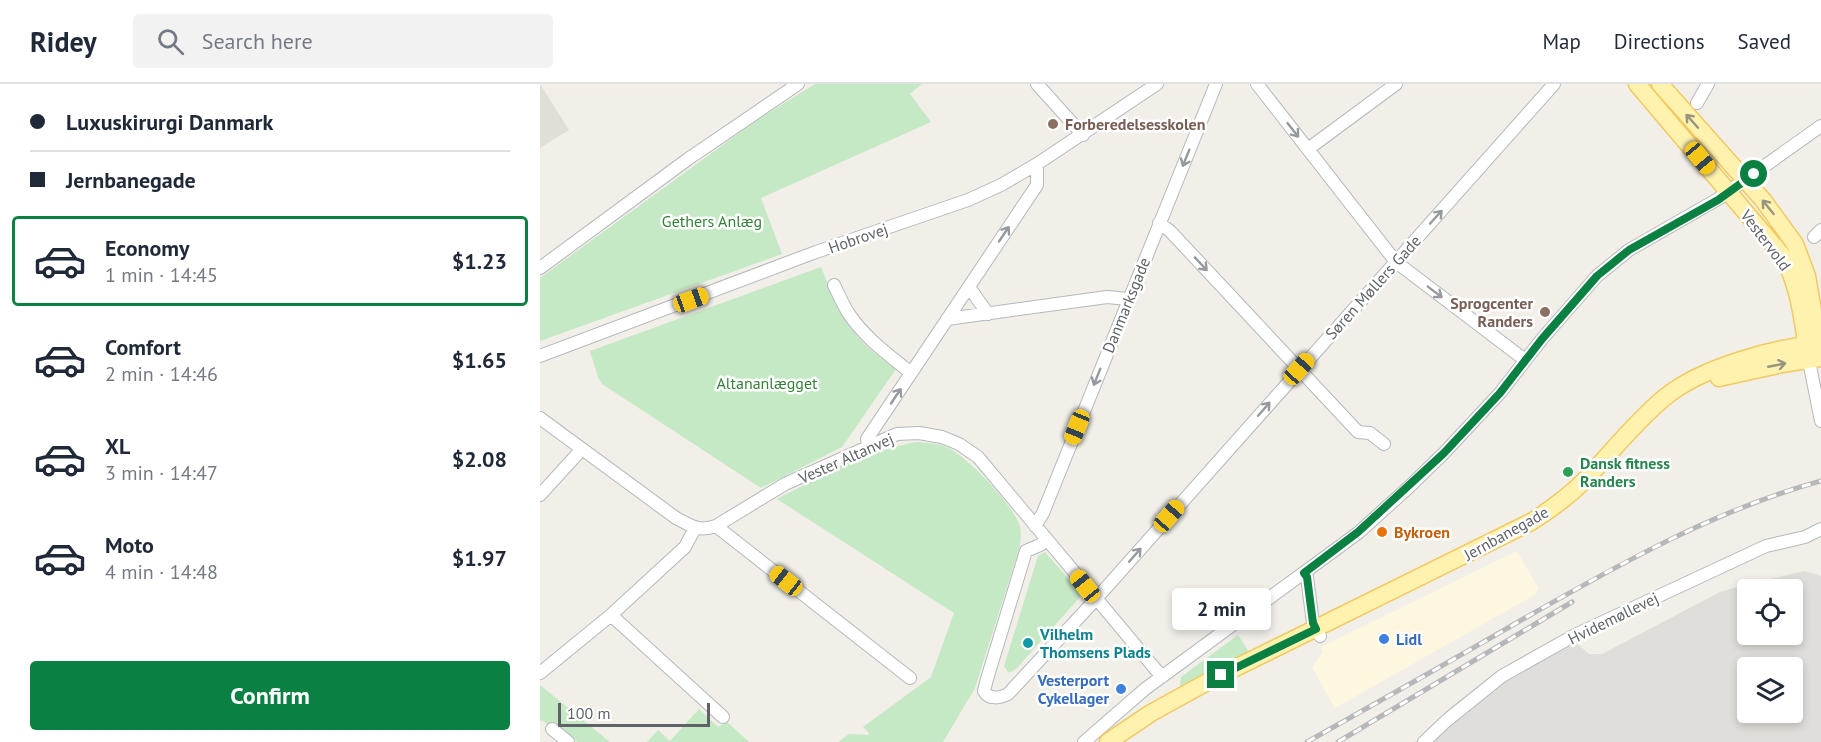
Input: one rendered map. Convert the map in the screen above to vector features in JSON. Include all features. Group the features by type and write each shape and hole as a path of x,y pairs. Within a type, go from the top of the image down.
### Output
{"main road":[{"name":"Vestervold","path":"1637,84 1769,238 1789,266 1817,352"},
{"name":"Vestervold","path":"1660,84 1745,180 1782,224 1795,244 1804,267 1817,352"},
{"name":"Jernbanegade","path":"1174,704 1318,633 1511,533 1548,511 1583,482 1654,406 1678,387 1707,372 1789,347 1817,352"},
{"path":"1108,742 1174,704"},
{"path":"1122,742 1174,704"}],"street":[{"path":"540,268 688,159 798,84"},
{"path":"1037,84 1083,135"},
{"name":"Hobrovej","path":"540,356 816,252 968,200 1037,164 1157,84"},
{"name":"Danmarksgade","path":"1035,526 1216,84"},
{"path":"1257,84 1396,262 1525,360"},
{"path":"1308,149 1396,84"},
{"name":"Søren Møllers Gade","path":"1096,599 1554,84"},
{"path":"1697,104 1708,84"},
{"path":"1084,742 1162,677 1358,532 1444,453 1500,393 1525,360 1597,276 1629,250 1729,192 1821,126"},
{"path":"868,446 867,439 1037,185 1037,164"},
{"path":"1159,223 1170,231 1358,432 1370,433 1384,444"},
{"path":"834,285 848,313 860,329 911,373"},
{"path":"969,287 988,314"},
{"path":"947,319 1107,297 1128,299"},
{"path":"1817,352 1821,421"},
{"path":"540,418 676,518 695,528 685,547 611,615 540,673"},
{"name":"Vester Altanvej","path":"695,528 705,529 716,526 785,484 897,435 919,433 942,437 959,444 978,457 1162,677"},
{"path":"540,495 582,449"},
{"path":"716,526 910,678"},
{"name":"Hvidemøllevej","path":"1424,742 1446,721 1503,676 1575,635 1766,546 1805,537 1821,529"},
{"path":"1047,540 1040,546 1026,551 987,679 984,691 986,694 998,698 1008,694 1096,599"},
{"path":"1304,573 1307,577 1313,623 1318,633"},
{"path":"611,615 723,717"},
{"path":"552,729 568,742"}],"shaded area":[{"path":"540,84 569,130 540,148"},
{"path":"1517,551 1538,588 1536,594 1335,708 1312,667 1323,652 1321,647"},
{"path":"1804,571 1821,576 1821,742 1415,742 1452,706 1497,671 1566,634 1589,654 1602,654 1722,591 1737,587 1737,645 1803,645 1803,579 1771,579"}],"green space":[{"name":"Gethers Anlæg","path":"815,84 922,84 910,94 931,122 761,198 782,254 540,341 540,278 757,120"},
{"name":"Altananlægget","path":"821,267 835,300 857,336 896,369 842,447 761,488 602,384 598,377 590,351"},
{"path":"916,442 948,448 978,472 1017,518 1021,529 1020,546 975,688 943,742 838,742 849,734 868,735 869,733 863,727 931,677 954,613 777,499 863,458"},
{"path":"1045,552 1079,591 1080,597 1016,669 1009,673 1004,666 1038,556"},
{"path":"1238,635 1249,652 1180,686 1181,677"},
{"path":"540,685 610,742 578,742 557,725 548,725 540,721"},
{"path":"699,709 718,727 727,722 749,742 647,742 658,730 670,741"}],"railway":[{"path":"1307,742 1561,598 1669,540 1743,507 1821,481"},
{"path":"1338,742 1572,602"}],"place":[{"name":"Forberedelsesskolen","path":"1053,124"},
{"name":"Sprogcenter Randers","path":"1545,312"},
{"name":"Dansk fitness Randers","path":"1568,472"},
{"name":"Bykroen","path":"1382,532"},
{"name":"Lidl","path":"1384,639"},
{"name":"Vilhelm Thomsens Plads","path":"1028,643"},
{"name":"Vesterport Cykellager","path":"1121,689"}],"route":[{"path":"1221,675 1316,629 1313,623 1307,577 1304,573 1358,532 1444,453 1500,393 1542,339 1597,276 1629,250 1718,200 1754,174"}]}
